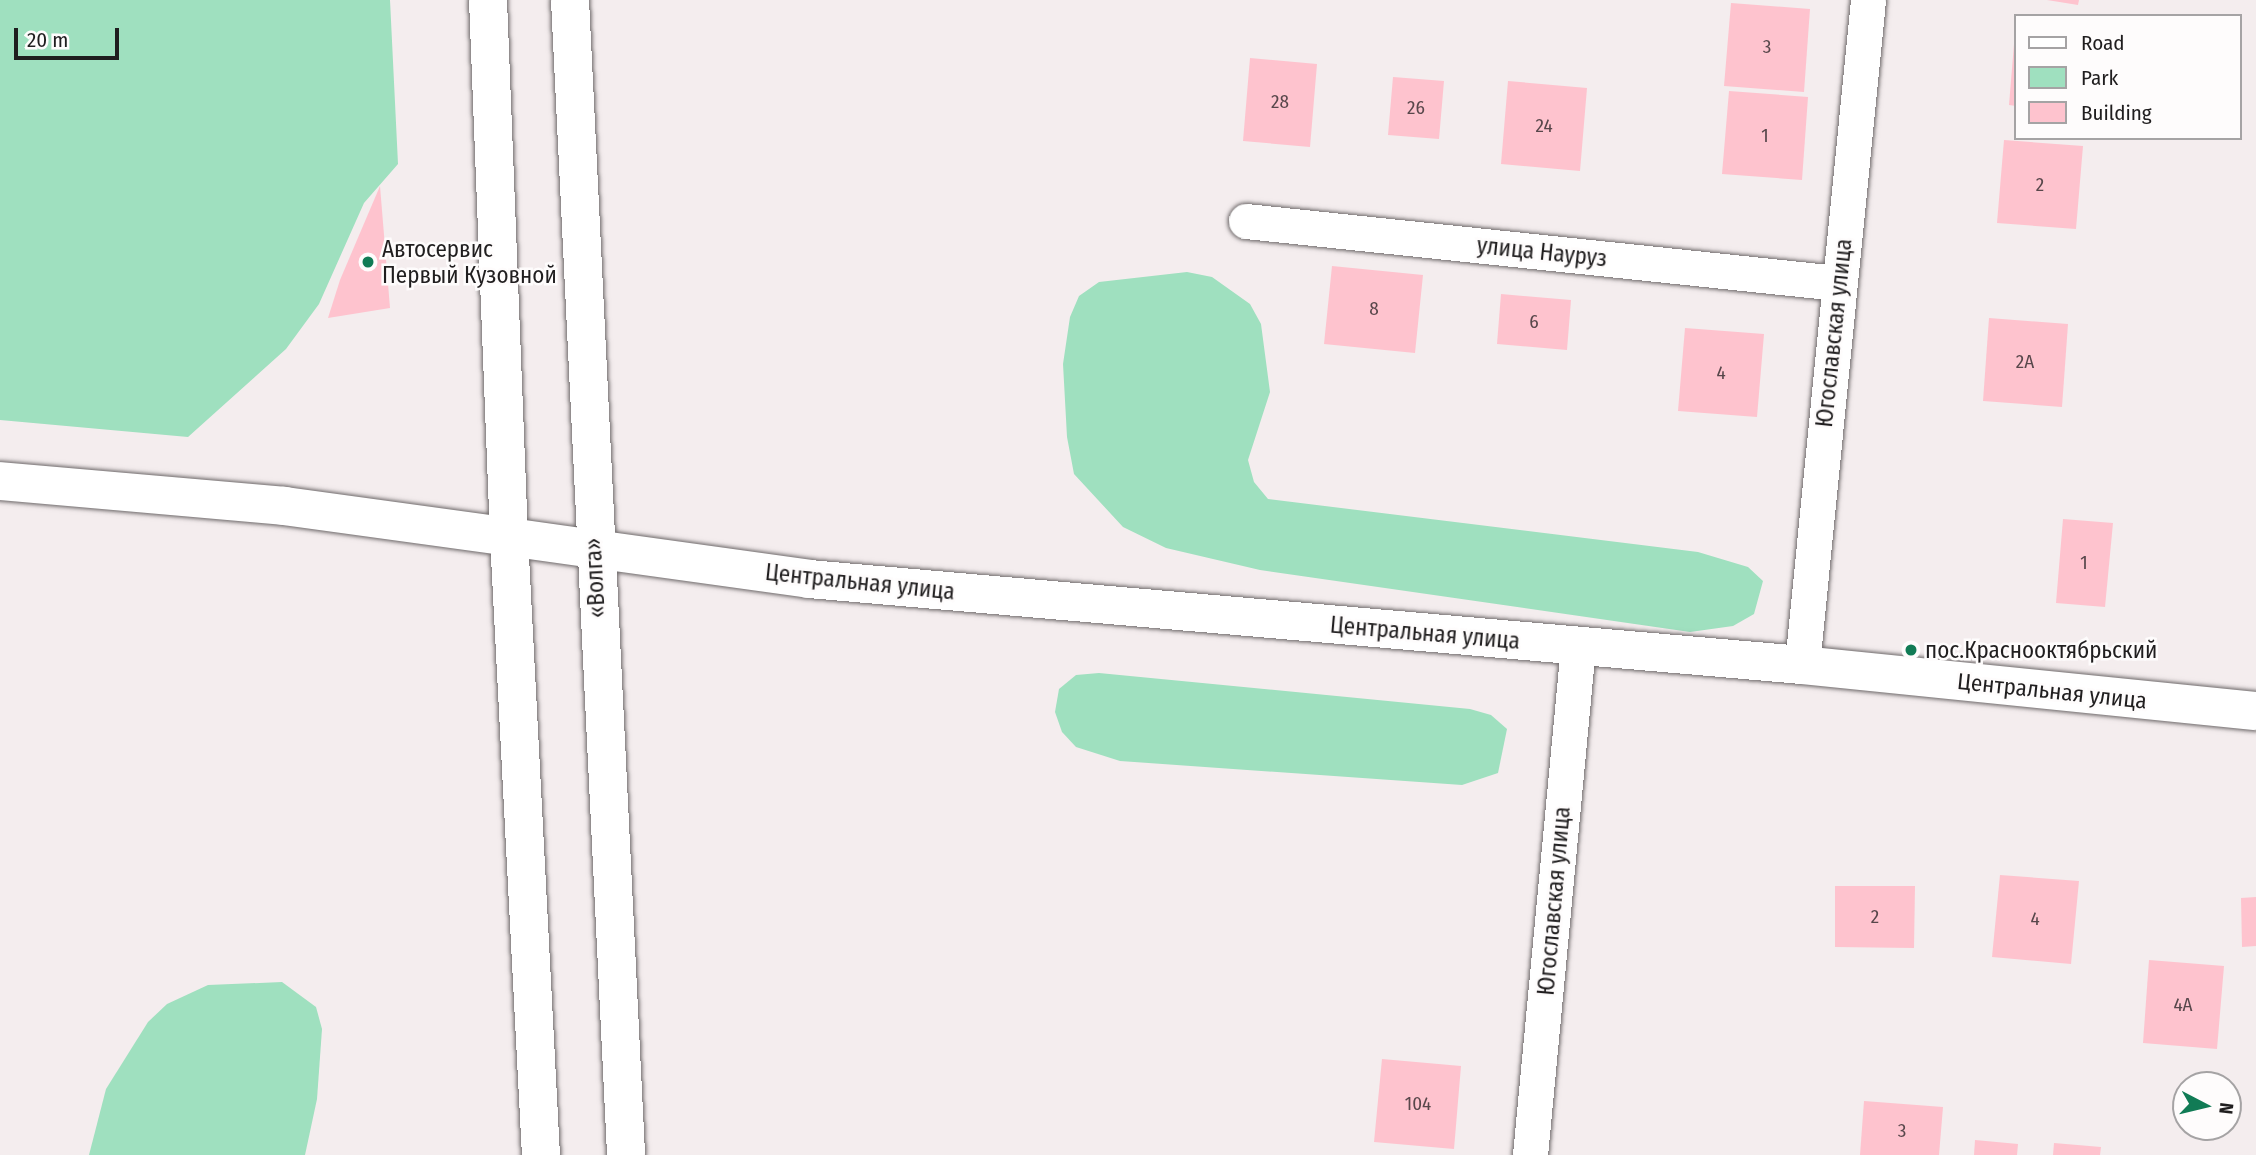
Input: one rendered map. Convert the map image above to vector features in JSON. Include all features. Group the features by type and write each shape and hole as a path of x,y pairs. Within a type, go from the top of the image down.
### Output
{"main road":[{"path":"488,0 509,537 541,1155"},
{"name":"«Волга»","path":"570,0 594,550 626,1155"},
{"name":"Центральная улица","path":"0,481 284,506 809,579 1802,665 2256,711"}],"street":[{"name":"Югославская улица","path":"1802,665 1868,0"},
{"name":"улица Науруз","path":"1246,220 1838,283"},
{"name":"Югославская улица","path":"1531,1155 1578,646"}],"green space":[{"path":"0,0 390,0 398,164 364,203 319,304 286,349 188,437 0,420"},
{"path":"1187,272 1212,277 1250,304 1261,324 1270,392 1248,460 1254,482 1268,499 1698,552 1748,567 1763,581 1754,614 1733,626 1690,632 1260,570 1166,548 1123,527 1074,474 1067,437 1063,364 1070,317 1079,296 1099,282"},
{"path":"1099,673 1470,709 1491,715 1507,729 1498,773 1462,785 1120,761 1076,747 1062,732 1055,712 1059,689 1076,675"},
{"path":"282,982 316,1007 322,1029 317,1099 305,1155 89,1155 106,1089 148,1022 167,1004 208,985"}],"building":[{"path":"2047,0 2079,0 2078,5"},
{"path":"1731,3 1810,9 1804,92 1724,86"},
{"path":"2014,44 2014,106 2009,105"},
{"path":"1250,58 1317,64 1310,147 1243,141"},
{"path":"1393,77 1444,81 1439,139 1388,135"},
{"path":"1508,81 1587,88 1580,171 1501,164"},
{"path":"1729,91 1808,97 1802,180 1722,174"},
{"path":"2004,140 2083,146 2076,229 1997,223"},
{"name":"Автосервис Первый Кузовной","path":"380,186 390,308 328,318 340,280"},
{"path":"1332,266 1423,275 1415,353 1324,344"},
{"path":"1501,294 1571,300 1567,350 1497,344"},
{"path":"1989,318 2068,324 2062,407 1983,401"},
{"path":"1685,328 1764,334 1757,417 1678,411"},
{"path":"2063,519 2113,523 2105,607 2056,603"},
{"path":"2000,875 2079,881 2071,964 1992,957"},
{"path":"1835,886 1915,886 1914,948 1835,947"},
{"path":"2256,897 2256,946 2242,947 2241,898"},
{"path":"2149,960 2224,966 2217,1049 2143,1043"},
{"path":"1382,1059 1461,1066 1454,1149 1374,1142"},
{"path":"1864,1101 1943,1107 1939,1155 1860,1155"},
{"path":"1975,1140 2018,1144 2017,1155 1974,1155"},
{"path":"2054,1143 2101,1147 2100,1155 2053,1155"}],"place":[{"name":"Автосервис Первый Кузовной","path":"368,262"},
{"name":"пос.Краснооктябрьский","path":"1911,650"}]}
